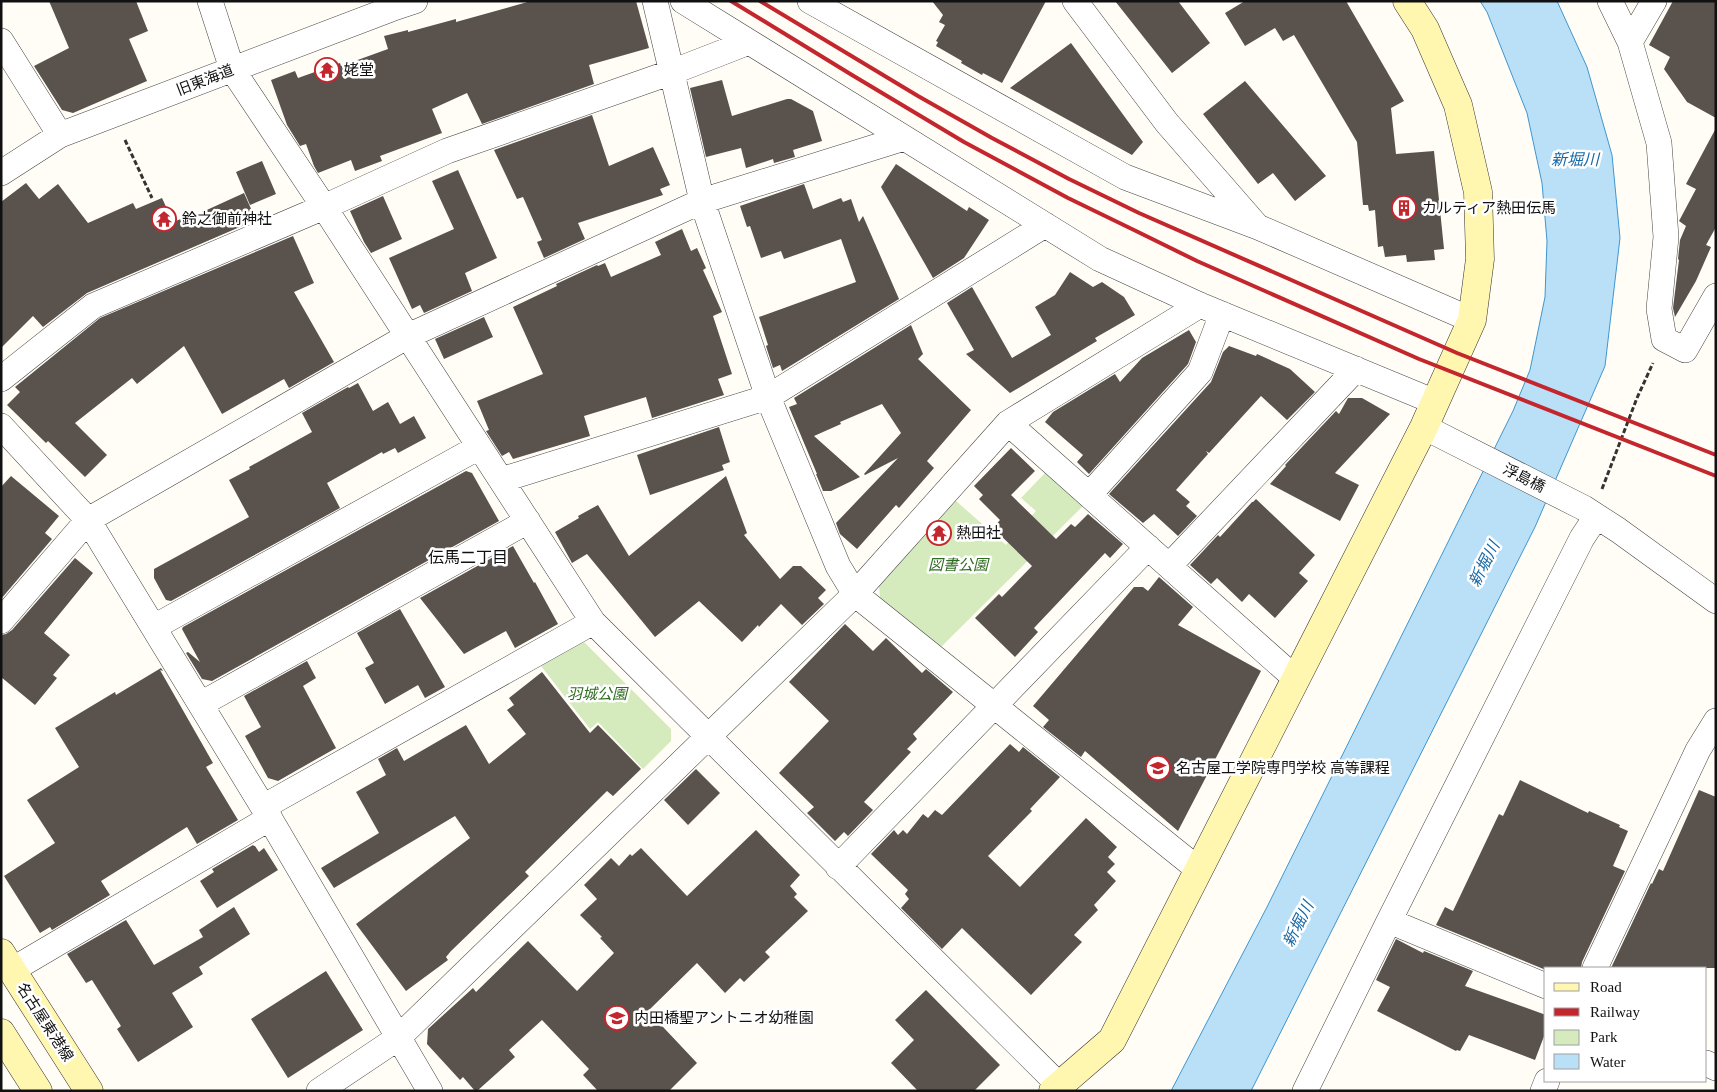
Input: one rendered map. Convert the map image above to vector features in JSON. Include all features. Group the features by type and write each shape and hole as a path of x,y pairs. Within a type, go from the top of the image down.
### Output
{"street":[{"path":"210,1 232,69 324,207 593,622 838,866 1056,1088 1112,1040 1424,427 1472,320 1480,259 1478,192 1458,105 1424,29 1407,1"},
{"name":"旧東海道","path":"1,173 60,135 415,1"},
{"path":"655,1 702,202 768,397 838,566 855,594 1199,870"},
{"path":"683,1 1100,259 1211,309 1435,402"},
{"path":"810,1 1125,177 1258,227 1472,320"},
{"path":"1075,1 1167,123 1258,227"},
{"path":"1610,1 1630,42 1658,143 1666,237 1659,309 1664,340 1684,350 1716,296"},
{"path":"1630,42 1654,1"},
{"path":"1,41 60,135"},
{"path":"1,379 92,306 324,207 447,151 672,72 749,42"},
{"path":"1,621 88,520 408,336 702,202 904,138"},
{"path":"501,480 768,397 1045,226"},
{"path":"319,1091 398,1038 855,594 1008,423 1211,309"},
{"path":"1089,495 1200,372 1211,309"},
{"path":"1169,566 1356,369"},
{"path":"1008,423 1296,679"},
{"path":"1,426 88,520 267,812 430,1091"},
{"name":"浮島橋","path":"1424,427 1590,512 1716,601"},
{"path":"154,627 479,447"},
{"path":"1305,1091 1582,538 1590,512"},
{"path":"201,704 528,521"},
{"path":"838,866 1148,547"},
{"path":"7,962 593,622"},
{"path":"1595,967 1698,750 1716,721"},
{"path":"1389,921 1544,985"},
{"name":"名古屋東港線","path":"7,962 89,1091"},
{"path":"1,1033 38,1091"}],"path":[{"path":"122,134 152,198"},
{"path":"1590,512 1600,498 1637,398 1664,340"}],"green space":[{"name":"図書公園","path":"1045,473 1083,506 941,647 880,598 879,586 955,500 1006,545 1036,511 1021,498"},
{"name":"羽城公園","path":"584,642 671,729 671,741 643,769 598,722 590,729 541,666"}],"water":[{"name":"新堀川","path":"1480,1 1557,1 1587,67 1612,155 1620,238 1605,366 1535,527 1251,1091 1171,1091 1267,907 1513,411 1530,370 1545,297 1547,241 1542,183 1527,113 1487,12"}],"building":[{"path":"49,1 136,1 148,31 129,39 147,81 73,113 62,110 34,66 69,48"},
{"path":"531,1 636,1 649,48 589,65 594,84 482,124 467,93 432,109 442,133 380,156 382,161 355,171 351,160 318,173 306,144 300,146 287,125 271,80 295,71 298,78 340,63 341,66 388,49 384,36 408,30 408,32 456,19 456,22"},
{"path":"932,1 1046,1 1002,83 983,73 982,75 936,46 938,42 936,41 945,25 939,22 943,15"},
{"path":"1115,1 1178,1 1210,43 1172,73"},
{"path":"1245,1 1346,1 1404,101 1391,108 1396,154 1434,151 1444,249 1434,250 1435,260 1407,262 1406,255 1385,257 1383,246 1378,247 1375,210 1369,211 1368,205 1363,205 1357,142 1294,35 1283,41 1275,28 1245,46 1225,13"},
{"path":"1673,1 1716,1 1716,118 1687,102 1664,69 1670,57 1649,45"},
{"path":"1071,43 1143,142 1132,155 1010,88"},
{"path":"722,80 732,116 791,99 813,111 822,141 793,150 795,157 774,163 773,159 746,168 741,148 706,157 690,88"},
{"path":"1245,81 1326,176 1295,201 1273,173 1258,184 1203,114"},
{"path":"592,115 609,166 653,147 670,185 660,189 663,195 578,223 585,239 544,258 537,242 542,240 523,197 517,199 494,150"},
{"path":"1716,128 1716,227 1706,245 1711,247 1696,281 1675,317 1673,308 1680,240 1686,226 1679,221 1696,189 1686,184"},
{"path":"262,161 276,194 250,205 236,172"},
{"path":"896,164 967,211 969,207 989,220 964,258 933,278 881,187"},
{"path":"458,170 497,258 465,273 472,291 424,313 420,305 412,309 389,258 454,229 432,181"},
{"path":"26,183 39,199 58,184 88,223 133,203 136,209 162,198 173,222 186,217 187,219 244,193 256,220 87,293 43,327 33,316 1,348 1,202"},
{"path":"804,184 813,209 841,198 843,202 851,199 859,222 863,216 899,299 782,371 780,365 773,368 759,317 856,282 841,239 784,259 781,251 761,258 750,226 747,227 740,206"},
{"path":"383,196 402,239 371,253 350,211"},
{"path":"682,229 691,251 697,248 706,268 703,270 722,312 713,316 732,374 718,379 724,395 652,418 646,397 584,416 590,436 513,459 509,452 502,456 486,431 489,430 477,401 543,374 513,307 597,265 605,263 611,277 661,255 655,242"},
{"path":"293,236 314,283 294,292 334,362 289,388 284,379 222,414 184,346 137,384 132,378 75,423 107,455 85,477 7,405 20,392 15,387 100,318"},
{"path":"1070,272 1093,287 1102,282 1124,297 1135,315 1095,338 1097,341 1010,393 966,354 974,350 947,303 972,287 1012,358 1051,335 1035,307 1055,295"},
{"path":"484,317 493,337 444,359 435,339"},
{"path":"911,325 923,354 918,359 971,410 927,461 934,468 899,508 896,505 857,549 840,534 836,523 898,458 864,474 901,433 882,404 840,422 841,424 814,436 860,477 831,491 823,491 789,407 797,404 794,398"},
{"path":"1189,330 1196,342 1188,364 1089,474 1077,462 1083,455 1045,422 1053,412 1115,374 1120,382 1142,358"},
{"path":"1229,346 1256,356 1257,354 1290,369 1315,392 1287,420 1261,396 1209,453 1206,451 1208,454 1176,490 1190,502 1186,506 1197,516 1178,536 1154,514 1143,523 1109,494 1211,382 1223,352"},
{"path":"358,383 373,411 388,402 400,424 414,416 426,438 398,453 395,448 383,454 382,452 327,483 340,508 171,601 166,600 154,578 154,569 249,517 229,480 312,432 302,413"},
{"path":"1348,398 1362,398 1390,414 1335,473 1359,485 1340,521 1270,484 1285,465 1336,411 1339,414"},
{"path":"719,427 730,462 722,465 724,470 650,495 637,455"},
{"path":"1011,448 1035,471 1011,495 1056,539 1071,524 1075,527 1088,514 1123,544 1110,558 1105,553 1034,628 1038,632 1015,657 975,618 999,594 1002,597 1032,566 993,528 1000,520 979,499 983,495 974,486"},
{"path":"466,471 472,473 499,521 212,681 202,679 186,653 188,652 200,662 182,629 183,627"},
{"path":"11,476 59,516 45,533 52,539 1,599 1,487"},
{"path":"726,476 747,533 744,535 780,579 793,566 801,566 826,590 818,598 824,604 802,625 781,604 742,642 699,601 655,637 587,554 572,563 555,532 598,505 629,556"},
{"path":"1256,499 1315,555 1299,573 1308,581 1275,618 1249,594 1242,602 1217,578 1211,584 1190,565"},
{"path":"513,546 558,624 515,648 506,631 464,654 420,598"},
{"path":"75,558 93,573 44,633 70,655 53,675 57,678 35,705 1,677 1,635 12,630"},
{"name":"名古屋工学院専門学校 高等課程","path":"1159,577 1193,607 1178,625 1261,671 1178,831 1085,751 1081,757 1043,727 1049,720 1033,706 1134,587 1143,587 1148,591"},
{"path":"400,609 445,687 425,698 418,685 385,704 365,668 374,663 357,633"},
{"path":"845,624 873,651 886,638 922,673 926,669 953,692 913,734 917,739 907,749 911,752 864,802 873,810 848,836 844,832 835,841 807,813 814,807 779,773 829,721 789,682"},
{"path":"307,661 316,678 303,686 336,748 278,781 268,778 245,736 261,727 244,696"},
{"path":"161,668 163,671 160,670 213,763 206,767 238,820 197,844 187,827 101,881 110,895 52,930 50,927 40,933 4,876 55,843 27,800 79,767 55,728 115,692 116,695"},
{"path":"542,672 590,733 598,725 641,769 613,796 607,791 525,872 529,876 451,951 446,957 448,960 406,991 356,924 470,838 455,816 334,888 321,868 379,833 356,792 386,775 378,759 397,748 404,761 466,725 489,764 526,734 507,710 514,705 509,698"},
{"path":"1010,744 1019,752 1023,747 1060,777 1030,809 1032,811 988,856 1020,887 1086,818 1117,847 1108,857 1115,864 1107,872 1116,881 1094,905 1098,910 1074,935 1082,942 1031,995 962,928 942,949 901,908 909,899 905,894 908,890 871,854 894,830 898,835 903,830 907,834 923,814 928,818 935,810 942,815"},
{"path":"696,769 720,793 688,825 664,800"},
{"path":"1520,780 1588,813 1589,811 1620,825 1619,827 1628,831 1613,866 1625,871 1581,967 1544,967 1544,969 1436,925 1445,907 1453,911 1499,814 1503,816"},
{"path":"1699,790 1716,797 1716,968 1611,967 1651,883 1659,869 1663,871"},
{"path":"756,830 800,875 790,886 797,894 794,897 808,911 765,952 770,957 744,982 740,978 725,993 697,963 648,1011 697,1063 669,1091 598,1091 583,1075 589,1069 542,1020 509,1050 515,1057 477,1091 463,1077 460,1080 427,1044 428,1029 473,988 476,992 528,941 577,991 614,953 600,938 602,937 580,915 597,899 584,885 611,858 619,866 630,854 632,856 641,848 687,896"},
{"path":"253,845 259,852 264,848 278,870 217,908 200,881 214,872 212,869"},
{"path":"234,907 250,934 199,967 203,974 172,993 193,1027 138,1062 117,1029 121,1026 92,980 86,983 67,954 126,920 154,965 203,937 199,930"},
{"path":"1396,939 1423,953 1424,951 1473,971 1465,986 1544,1014 1544,1036 1535,1060 1469,1035 1460,1051 1456,1051 1377,1011 1390,987 1376,980"},
{"path":"326,971 363,1030 288,1078 251,1019"},
{"path":"926,990 1000,1065 974,1091 918,1091 891,1063 914,1040 895,1020"}],"railway":[{"path":"731,1 964,142 1068,198 1197,261 1419,359 1716,476"},
{"path":"760,1 992,138 1069,179 1139,213 1457,353 1716,455"}],"place":[{"name":"姥堂","path":"327,70"},
{"name":"カルティア熱田伝馬","path":"1404,208"},
{"name":"鈴之御前神社","path":"164,219"},
{"name":"熱田社","path":"939,533"},
{"name":"名古屋工学院専門学校 高等課程","path":"1158,768"},
{"name":"内田橋聖アントニオ幼稚園","path":"617,1018"}],"district":[{"name":"伝馬二丁目","path":"468,557"}]}
